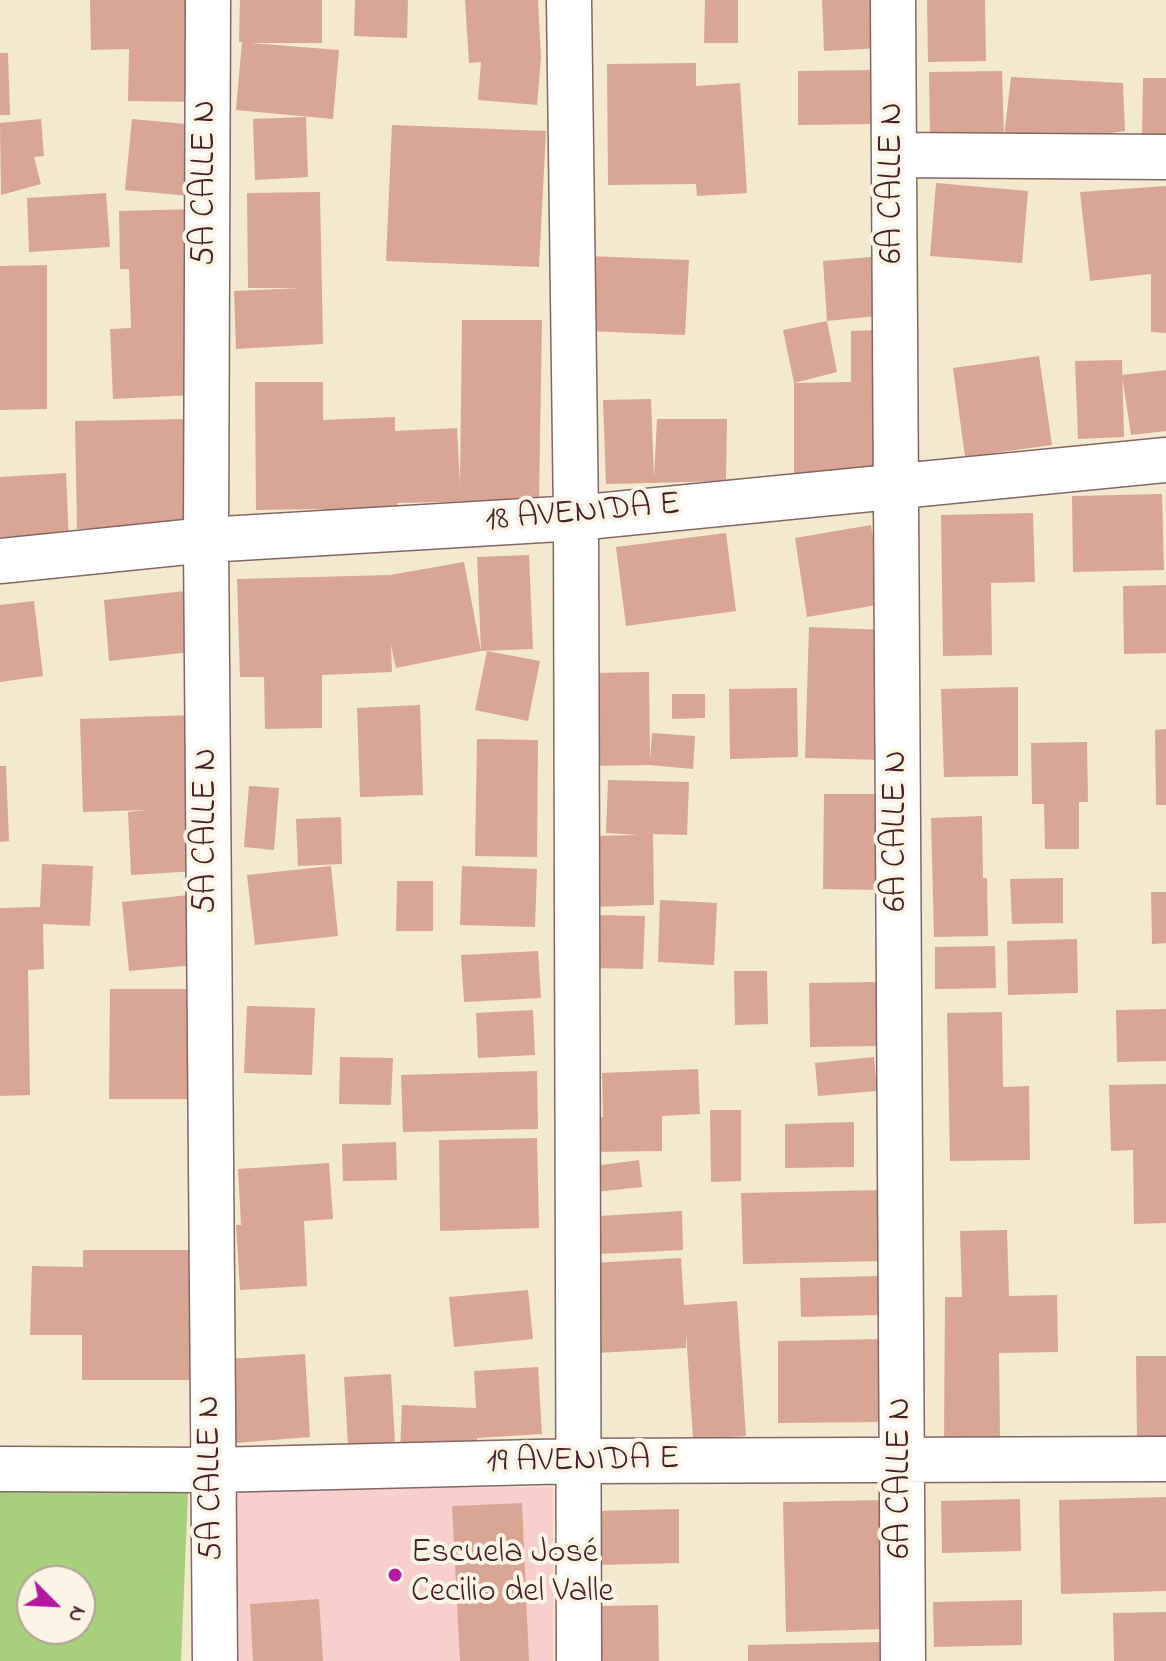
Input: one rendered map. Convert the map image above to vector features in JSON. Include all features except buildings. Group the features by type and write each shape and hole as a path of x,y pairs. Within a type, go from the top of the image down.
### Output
{"street":[{"name":"5A CALLE N","path":"208,0 206,540 215,1661"},
{"path":"569,0 576,518 579,1661"},
{"name":"6A CALLE N","path":"893,0 903,1661"},
{"path":"894,155 1166,157"},
{"name":"18 AVENIDA E","path":"0,561 206,540 576,518 1166,460"},
{"name":"19 AVENIDA E","path":"0,1469 212,1470 578,1461 1166,1459"}],"shaded area":[{"name":"Escuela José Cecilio del Valle","path":"553,1487 553,1661 237,1661 237,1488"}],"green space":[{"path":"0,1492 188,1493 181,1661 0,1661"}],"place":[{"name":"Escuela José Cecilio del Valle","path":"395,1575"}]}
